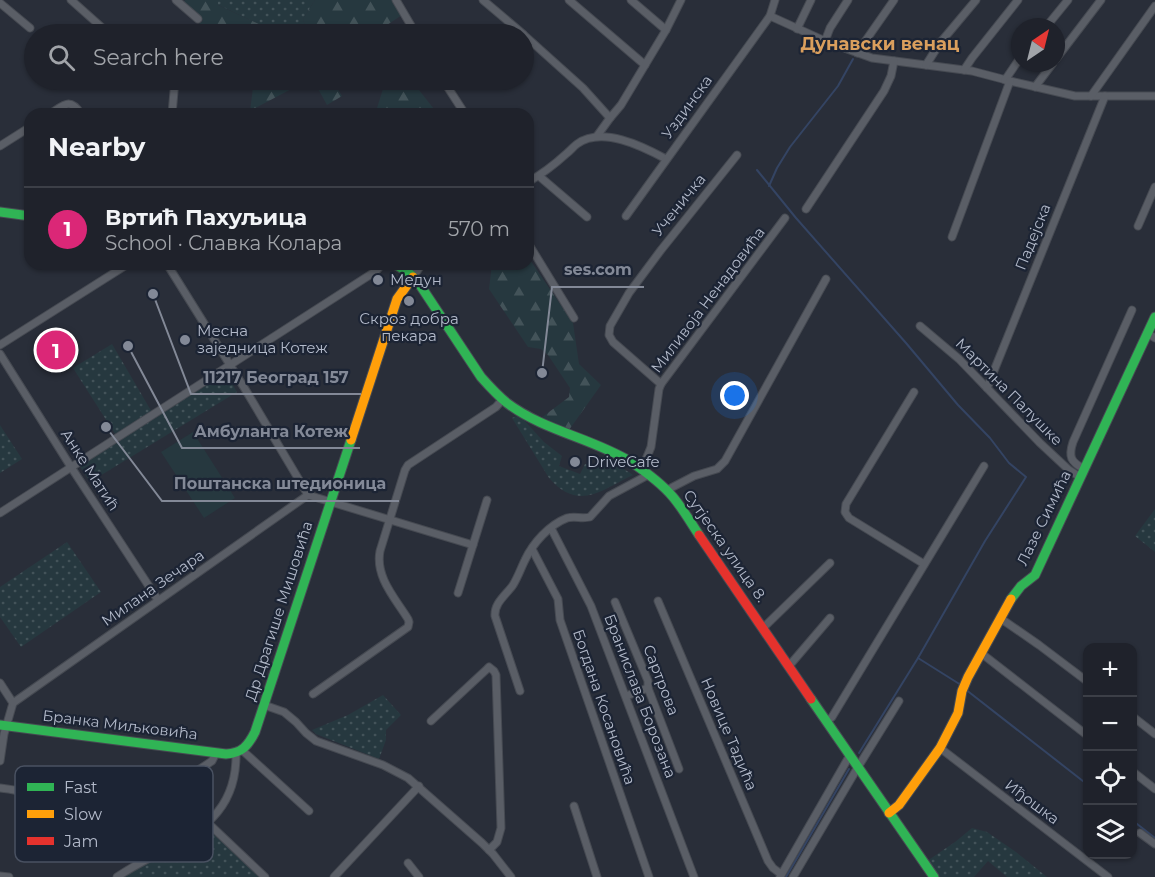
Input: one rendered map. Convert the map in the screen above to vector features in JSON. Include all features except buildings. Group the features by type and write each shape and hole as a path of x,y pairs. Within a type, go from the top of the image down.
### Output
{"street":[{"path":"71,0 98,24"},
{"path":"176,0 198,19"},
{"path":"396,0 410,24"},
{"path":"483,0 510,24"},
{"path":"569,0 645,65"},
{"path":"631,0 666,30"},
{"path":"534,179 579,143 597,136 621,105 666,30 681,0"},
{"name":"Уздинска","path":"597,136 638,145 666,159 770,16 775,0"},
{"path":"798,29 812,0"},
{"path":"825,41 830,28 848,0"},
{"path":"857,53 894,0"},
{"path":"926,65 940,43 976,0"},
{"path":"964,70 1018,0"},
{"path":"1053,18 1068,0"},
{"path":"1065,47 1101,0"},
{"path":"0,3 25,24"},
{"path":"1090,96 1155,6"},
{"path":"770,16 825,41 872,58 964,70 1075,96 1155,96"},
{"path":"534,45 583,87 610,118"},
{"path":"806,209 884,91 891,76 894,61"},
{"path":"952,237 1013,72"},
{"path":"1035,87 1046,72"},
{"path":"173,108 174,90"},
{"path":"449,90 461,108"},
{"name":"Падејска","path":"987,388 1105,96"},
{"path":"60,108 70,103 76,108"},
{"path":"0,146 24,131"},
{"name":"Ученичка","path":"661,384 613,342 609,335 610,326 629,293 737,155"},
{"path":"626,216 666,159"},
{"path":"539,176 587,217"},
{"path":"1138,226 1155,187"},
{"path":"0,212 24,215"},
{"name":"Миливоја Ненадовића","path":"645,472 661,384 785,218"},
{"path":"534,253 574,318"},
{"path":"0,345 119,270"},
{"path":"171,270 308,495 473,545"},
{"path":"0,513 377,270"},
{"name":"Сутјеска улица 8.","path":"403,270 425,291 476,370 502,400 544,425 607,450 645,472 666,490 685,514 933,877"},
{"path":"413,277 418,270"},
{"name":"Др Драгише Мишовића","path":"239,752 249,744 255,732 397,299 413,277"},
{"path":"666,490 694,476 717,469 725,461 826,279"},
{"path":"1082,473 1071,456 1073,442 1132,310"},
{"name":"Лазе Симића","path":"889,813 899,805 940,748 958,713 965,684 981,652 1012,597 1035,575 1082,473 1151,335 1155,317"},
{"name":"Мартина Палушке","path":"920,326 959,359 1069,470 1082,473"},
{"name":"Анке Матић","path":"0,354 158,600"},
{"path":"914,392 846,504 845,512 849,518 924,564"},
{"path":"313,694 407,630 410,625 408,619 382,577 378,564 389,519 405,470 408,465 496,407 502,400"},
{"path":"827,721 832,717 984,466"},
{"path":"520,691 494,613 496,605 516,579 526,558 541,536 570,517 590,517 609,496 645,472"},
{"name":"Милана Зечара","path":"14,703 308,495"},
{"path":"458,593 487,500"},
{"name":"Бранислава Борозана","path":"551,528 587,596 694,877"},
{"name":"Богдана Косановића","path":"532,549 558,599 560,620 649,877"},
{"name":"Сутјеска улица 8.","path":"763,628 830,563"},
{"name":"Новице Тадића","path":"657,601 768,861 780,876"},
{"name":"Сартрова","path":"615,602 648,681 648,688 679,769"},
{"path":"789,666 830,618"},
{"path":"1000,618 1083,678"},
{"path":"981,652 1083,732"},
{"path":"431,721 489,667 494,671 496,675 501,828 497,842 489,850"},
{"path":"0,683 14,703 3,725 0,761"},
{"path":"626,696 648,688"},
{"path":"793,877 899,701"},
{"path":"264,705 284,712 316,741 392,769 408,778 489,850 511,877"},
{"path":"1137,720 1155,734"},
{"name":"Бранка Миљковића","path":"3,725 216,753 239,752"},
{"name":"Иђошка","path":"940,748 1108,877"},
{"path":"213,818 222,808 229,793 239,752 309,811"},
{"path":"204,766 212,761 216,753"},
{"path":"780,876 850,755"},
{"path":"1137,775 1155,789"},
{"path":"334,877 419,786"},
{"path":"0,788 15,790"},
{"path":"574,806 597,877"},
{"path":"213,828 265,877"},
{"path":"1140,833 1155,844"},
{"path":"117,877 142,862"},
{"path":"408,863 419,877"},
{"path":"0,876 9,877"}],"green space":[{"path":"185,0 218,0 218,5 259,24 199,24 203,20 183,3"},
{"path":"214,0 315,0 303,19 304,24 259,24 212,2"},
{"path":"315,0 392,0 402,15 388,24 304,24 303,19"},
{"path":"253,90 289,90 256,108 250,108"},
{"path":"319,90 338,90 342,96 327,105"},
{"path":"383,90 419,90 433,108 377,108"},
{"path":"534,266 573,323 579,364 601,385 569,430 541,418 569,397 570,388 548,355 541,349 528,347 489,289 491,270 534,270"},
{"path":"112,344 153,414 117,437 73,368"},
{"path":"226,373 237,392 90,482 79,465"},
{"path":"517,416 562,456 559,466 580,474 585,464 610,465 633,475 600,492 580,496 570,494 549,478 512,418"},
{"path":"0,425 22,459 0,473"},
{"path":"193,432 235,498 204,518 161,452"},
{"path":"1155,509 1155,552 1135,536"},
{"path":"67,542 101,592 21,647 0,617 0,587"},
{"path":"383,695 401,715 386,730 386,740 379,759 316,734 312,730 348,715"},
{"path":"213,828 265,877 117,877 142,862 213,862"},
{"path":"972,828 987,832 1047,877 1007,877 988,861 974,877 939,877 927,861"}],"waterway":[{"path":"769,186 790,147 838,86 853,59"},
{"path":"757,170 958,405 990,438 1009,463 1026,477 985,541 918,658 961,685"},
{"path":"859,753 918,658"},
{"path":"965,689 1083,781"},
{"path":"786,877 849,769"},
{"path":"1137,824 1155,838"}],"traffic: fast":[{"path":"0,212 24,215"},
{"path":"404,270 418,282 481,377 503,400 536,421 616,454 637,466 669,492 699,535"},
{"path":"1011,599 1021,586 1035,575 1155,317"},
{"path":"0,725 226,754 244,748 255,732 351,440"},
{"path":"811,699 934,877"}],"traffic: slow":[{"path":"351,440 397,299 413,277"},
{"path":"889,813 899,805 940,748 958,713 962,691 968,677 1011,599"}],"traffic: jam":[{"path":"699,535 811,699"}],"place":[{"name":"Медун","path":"378,280"},
{"name":"11217 Београд 157","path":"153,294"},
{"name":"Скроз добра пекара","path":"409,301"},
{"name":"Месна заједница Котеж","path":"185,340"},
{"name":"Амбуланта Котеж","path":"128,346"},
{"name":"Вртић Пахуљица","path":"56,350"},
{"name":"ses.com","path":"542,373"},
{"name":"Поштанска штедионица","path":"106,427"},
{"name":"DriveCafe","path":"575,462"}],"district":[{"name":"Дунавски венац","path":"880,44"}]}
